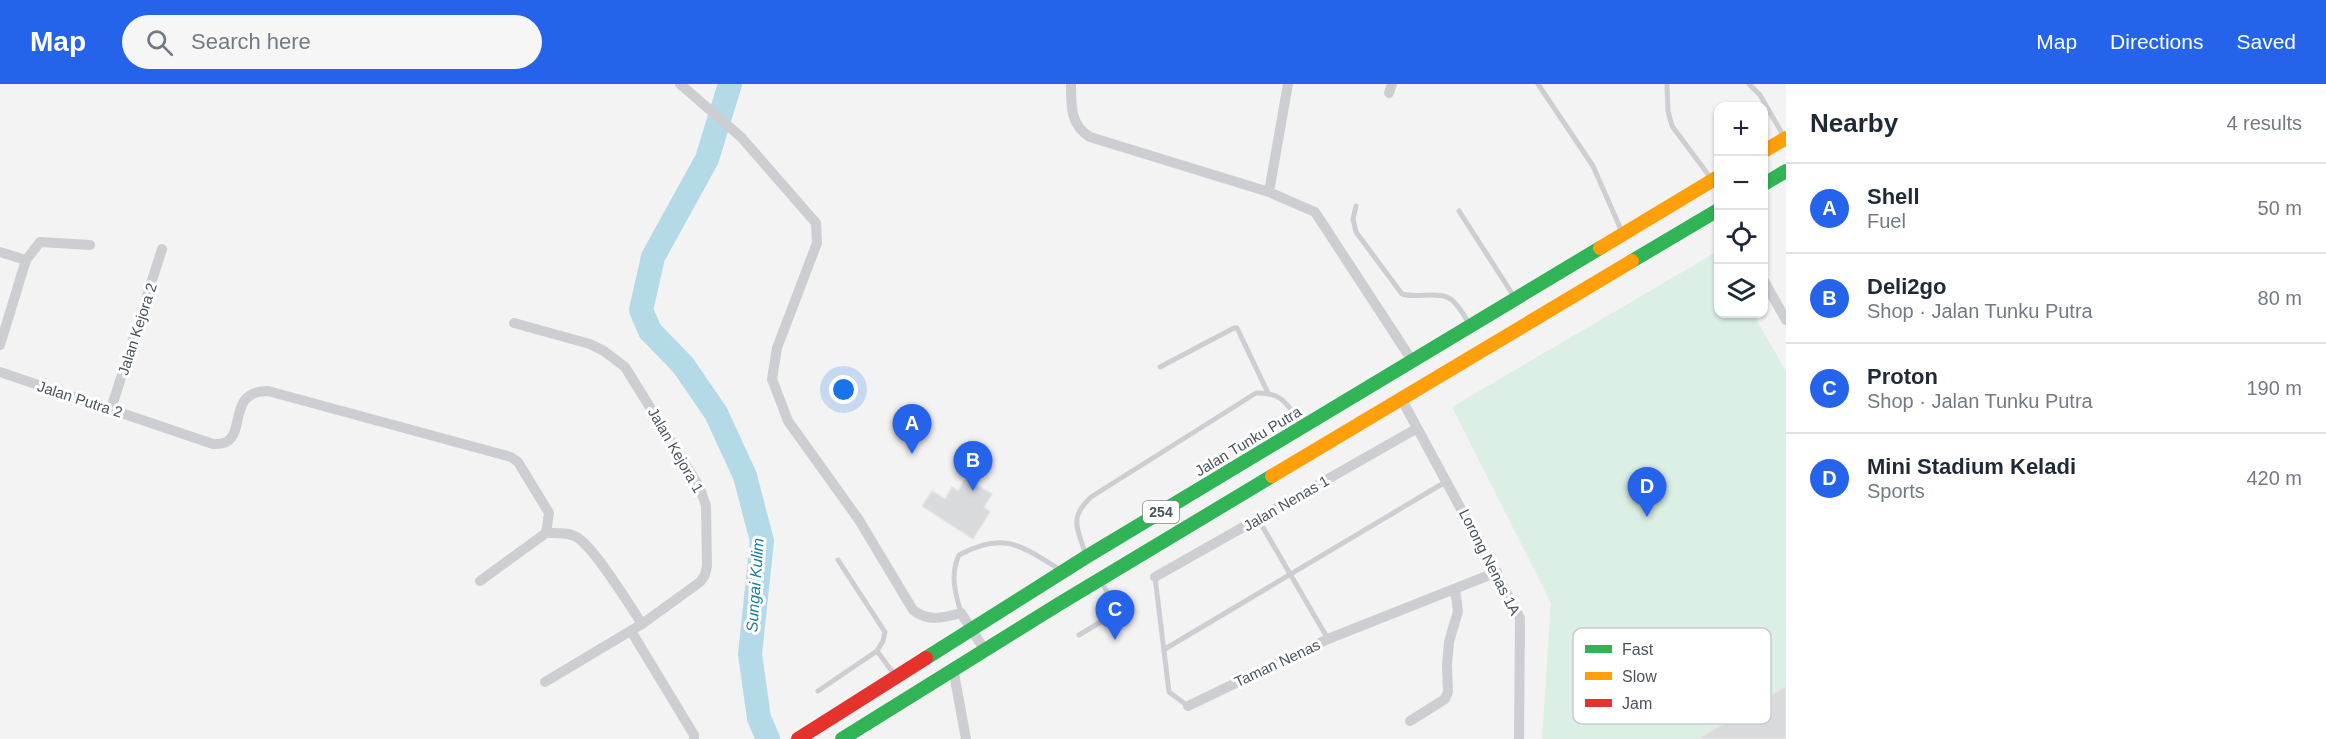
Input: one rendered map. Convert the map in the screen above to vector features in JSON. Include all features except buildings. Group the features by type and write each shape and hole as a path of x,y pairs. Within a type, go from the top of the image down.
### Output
{"main road":[{"path":"1768,149 1786,139"},
{"path":"1768,182 1786,171"},
{"name":"Jalan Tunku Putra","path":"802,737 1086,557 1714,180"},
{"name":"254","path":"842,739 1098,579 1714,213"},
{"path":"1353,398 1379,394 1402,400 1404,382 1426,353"}],"street":[{"path":"1071,84 1072,113 1082,132 1090,137 1269,192 1315,212 1413,362"},
{"path":"1269,192 1287,84"},
{"path":"683,87 741,136 816,223 817,243 777,348 772,379 788,421 859,520 913,610 922,618 942,618 961,613 984,649"},
{"path":"0,345 26,260 40,242 90,246"},
{"name":"Jalan Kejora 2","path":"111,409 162,249"},
{"path":"0,252 26,260"},
{"path":"1768,288 1786,320"},
{"name":"Jalan Kejora 1","path":"514,323 590,344 616,358 640,390 700,488 706,506 707,566 705,575 691,590 642,624 545,682"},
{"name":"Jalan Putra 2","path":"0,372 213,444 227,443 231,438 245,399 257,391 508,456 518,462 549,513 546,533"},
{"name":"Lorong Nenas 1A","path":"1402,400 1416,429 1448,481 1520,618 1519,739"},
{"name":"Jalan Nenas 1","path":"1155,577 1416,429"},
{"path":"480,581 546,533 578,537 598,561 642,624"},
{"name":"Taman Nenas","path":"1188,706 1328,639 1497,572"},
{"path":"1410,722 1445,699 1448,692 1449,642 1458,611 1455,589"},
{"path":"631,631 694,735 694,739"},
{"path":"954,668 966,739"}],"lane":[{"path":"1538,84 1593,166 1622,234"},
{"path":"1667,84 1668,111 1672,126 1714,177"},
{"path":"1749,84 1760,95 1786,139"},
{"path":"1356,206 1353,219 1356,232 1402,294 1412,297 1444,295 1453,300 1471,326"},
{"path":"1460,211 1515,299"},
{"path":"1160,367 1237,328 1268,393"},
{"path":"1086,557 1076,521 1079,508 1090,497 1256,393 1268,393 1281,397 1304,427"},
{"path":"1165,649 1448,481"},
{"path":"1258,518 1328,639"},
{"path":"961,613 955,593 954,573 959,555 970,549 998,541 1013,544 1026,549 1063,572"},
{"path":"818,691 877,651 883,642 885,632 838,560"},
{"name":"Taman Nenas","path":"1155,577 1169,692 1188,706"},
{"path":"1079,635 1119,610 1098,579"},
{"path":"877,651 897,677"}],"green space":[{"path":"1714,253 1714,318 1755,318 1786,371 1786,739 1542,739 1551,603 1452,407"}],"waterway":[{"name":"Sungai Kulim","path":"730,84 707,159 653,257 641,310 650,331 683,365 716,413 745,476 762,541 750,654 759,718 768,739"}],"traffic: fast":[{"path":"1768,182 1786,171"},
{"path":"1632,261 1714,212"},
{"path":"926,658 1086,557 1600,248"},
{"path":"842,739 1059,604 1272,476"}],"traffic: slow":[{"path":"1768,149 1786,138"},
{"path":"1600,248 1714,179"},
{"path":"1272,476 1632,261"}],"traffic: jam":[{"path":"798,739 926,658"}],"place":[{"name":"Shell","path":"912,454"},
{"name":"Deli2go","path":"973,491"},
{"name":"Mini Stadium Keladi","path":"1647,517"},
{"name":"Proton","path":"1115,640"}]}
